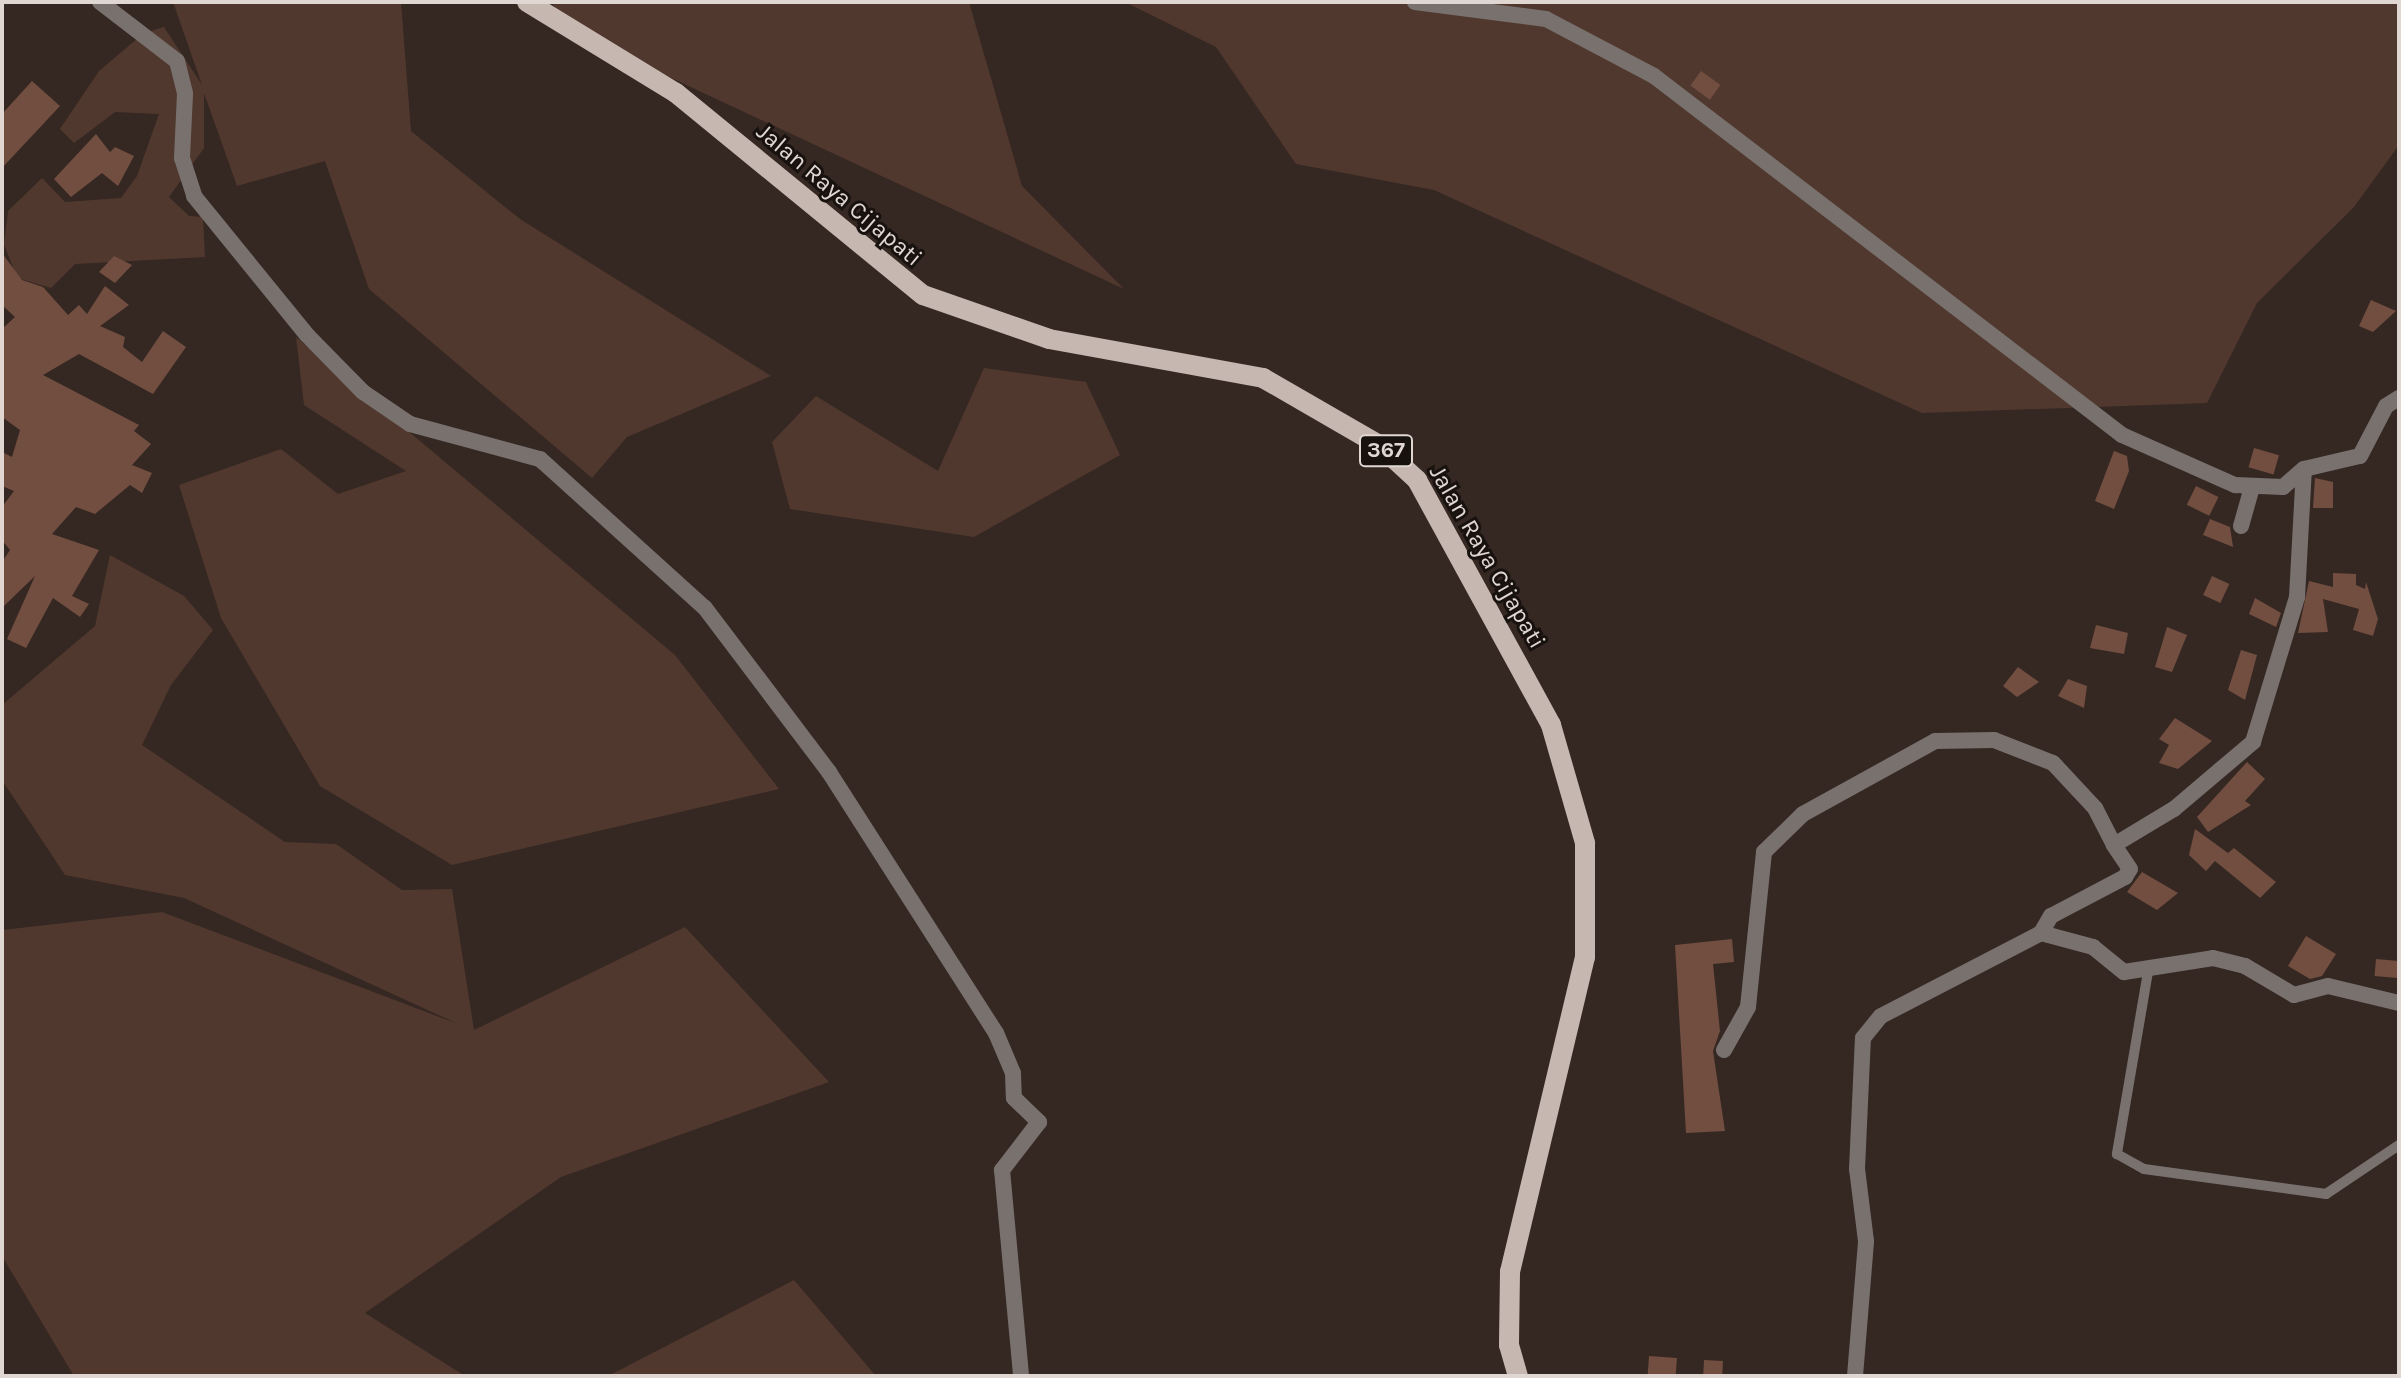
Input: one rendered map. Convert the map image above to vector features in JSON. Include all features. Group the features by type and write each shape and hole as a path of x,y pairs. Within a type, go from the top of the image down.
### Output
{"main road":[{"name":"Jalan Raya Cijapati","path":"527,2 676,93 923,295 1049,339 1263,378 1379,445 1417,480 1551,725 1585,843 1585,957 1508,1282 1509,1345 1518,1376"}],"street":[{"path":"100,2 177,61 185,94 182,158 194,196 307,335 363,392 410,424 540,459 705,608 829,772 996,1033 1013,1073 1014,1098 1039,1122 1002,1170 1021,1376"},
{"path":"1415,2 1546,19 1654,76 2122,435 2252,487 2283,487 2304,469 2360,456 2386,406 2398,401"},
{"path":"2114,845 2174,809 2257,735 2297,597 2304,469"},
{"path":"2241,526 2252,487"},
{"path":"1724,1050 1748,1007 1764,852 1803,814 1935,741 1994,740 2053,763 2095,808 2128,873 2051,916 2041,933 1881,1016 1863,1038 1857,1169 1866,1241 1855,1376"},
{"path":"2041,933 2093,947 2124,972 2149,965 2213,958 2245,966 2294,995 2328,986 2399,1003"}],"lane":[{"path":"2149,965 2117,1154 2144,1169 2326,1194 2399,1145"}],"shaded area":[{"path":"173,2 401,2 411,131 520,219 771,376 627,437 592,478 369,289 325,161 237,186 204,93 204,148 169,197 189,216 203,217 205,257 75,264 51,288 17,278 4,244 8,211 42,178 65,202 121,198 137,176 159,114 115,112 74,143 60,129 99,71 144,33 164,27 202,85"},
{"path":"551,2 969,2 1022,186 1124,289 575,33"},
{"path":"1125,2 2399,2 2399,145 2354,207 2257,303 2207,403 1922,413 1434,190 1296,164 1216,47"},
{"path":"296,337 675,655 779,789 452,865 320,786 221,618 179,485 281,449 338,494 406,471 304,405"},
{"path":"984,368 1086,382 1120,455 974,537 790,509 772,442 816,396 938,471"},
{"path":"110,555 184,596 213,630 171,685 142,745 285,842 336,844 402,890 452,889 474,1030 685,927 829,1082 561,1177 365,1313 465,1376 74,1376 2,1256 2,930 162,912 458,1024 184,898 65,875 2,780 2,705 95,626"},
{"path":"794,1280 876,1376 608,1376"}],"building":[{"path":"1701,71 1720,85 1710,100 1690,86"},
{"path":"32,81 60,106 2,168 2,114"},
{"path":"96,134 110,152 115,147 134,156 118,186 102,173 71,197 54,179"},
{"path":"2,253 22,280 43,287 68,315 79,305 87,314 105,286 129,305 100,326 125,337 123,347 142,362 163,331 186,347 153,394 79,354 43,375 139,425 134,431 151,444 132,465 152,473 142,493 130,485 95,514 76,507 52,534 99,550 72,596 89,604 80,617 53,598 26,648 7,639 35,576 2,608 2,562 10,550 2,540 2,507 14,491 2,486 2,452 12,457 20,430 2,417 2,329 15,317 2,305"},
{"path":"114,256 132,265 115,283 99,272"},
{"path":"2371,300 2396,311 2373,332 2359,326"},
{"path":"2254,448 2279,455 2273,474 2248,467"},
{"path":"2114,451 2127,456 2129,471 2114,509 2095,501"},
{"path":"2315,478 2333,482 2333,508 2313,508"},
{"path":"2196,486 2218,497 2209,516 2187,505"},
{"path":"2210,519 2230,527 2233,547 2203,535"},
{"path":"2333,573 2356,574 2356,585 2365,589 2366,582 2378,619 2373,636 2353,630 2359,609 2323,599 2328,632 2298,633 2309,581 2333,587"},
{"path":"2212,576 2229,584 2220,603 2203,595"},
{"path":"2255,598 2281,613 2276,627 2249,614"},
{"path":"2096,625 2128,633 2124,654 2090,648"},
{"path":"2167,627 2187,635 2172,672 2155,667"},
{"path":"2241,650 2257,655 2245,700 2228,690"},
{"path":"2018,667 2039,682 2017,697 2003,686"},
{"path":"2068,679 2087,686 2084,708 2058,696"},
{"path":"2175,718 2212,741 2178,769 2159,763 2169,745 2159,739"},
{"path":"2247,762 2265,779 2245,801 2251,805 2208,832 2197,817"},
{"path":"2195,829 2228,853 2234,848 2276,882 2260,898 2215,861 2206,871 2189,855"},
{"path":"2142,872 2178,893 2157,910 2127,892"},
{"path":"2306,936 2336,954 2322,976 2310,979 2288,966"},
{"path":"1732,939 1734,962 1713,964 1720,1031 1713,1051 1725,1131 1686,1133 1675,945"},
{"path":"2376,959 2399,961 2397,978 2375,976"},
{"path":"1649,1356 1677,1358 1676,1376 1648,1376"},
{"path":"1704,1360 1723,1361 1722,1376 1703,1376"}]}
